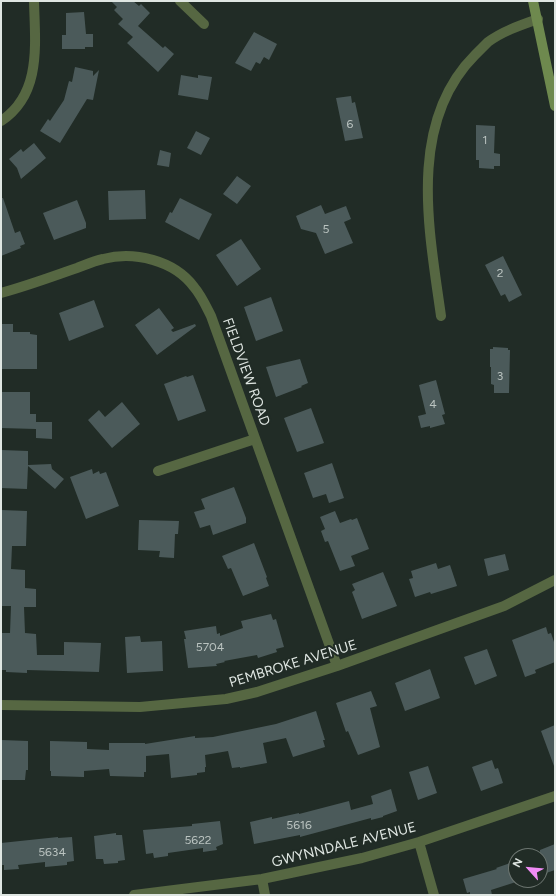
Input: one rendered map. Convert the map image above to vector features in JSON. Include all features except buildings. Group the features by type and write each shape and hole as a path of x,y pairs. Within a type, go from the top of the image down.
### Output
{"street":[{"path":"1,121 10,115 25,97 32,76 35,57 34,1"},
{"path":"180,1 204,24"},
{"path":"533,1 538,19 555,106"},
{"path":"442,316 431,242 428,173 431,144 436,120 443,102 462,69 488,42 504,32 538,19"},
{"name":"FIELDVIEW ROAD","path":"1,293 22,288 103,259 125,256 144,258 163,263 180,272 194,286 211,316 337,666"},
{"path":"158,471 255,439"},
{"name":"PEMBROKE AVENUE","path":"1,705 140,706 226,699 264,690 337,666 504,606 555,580"},
{"name":"GWYNNDALE AVENUE","path":"134,895 262,879 362,858 420,842 555,796"},
{"path":"420,842 434,895"},
{"path":"262,879 265,895"}]}
